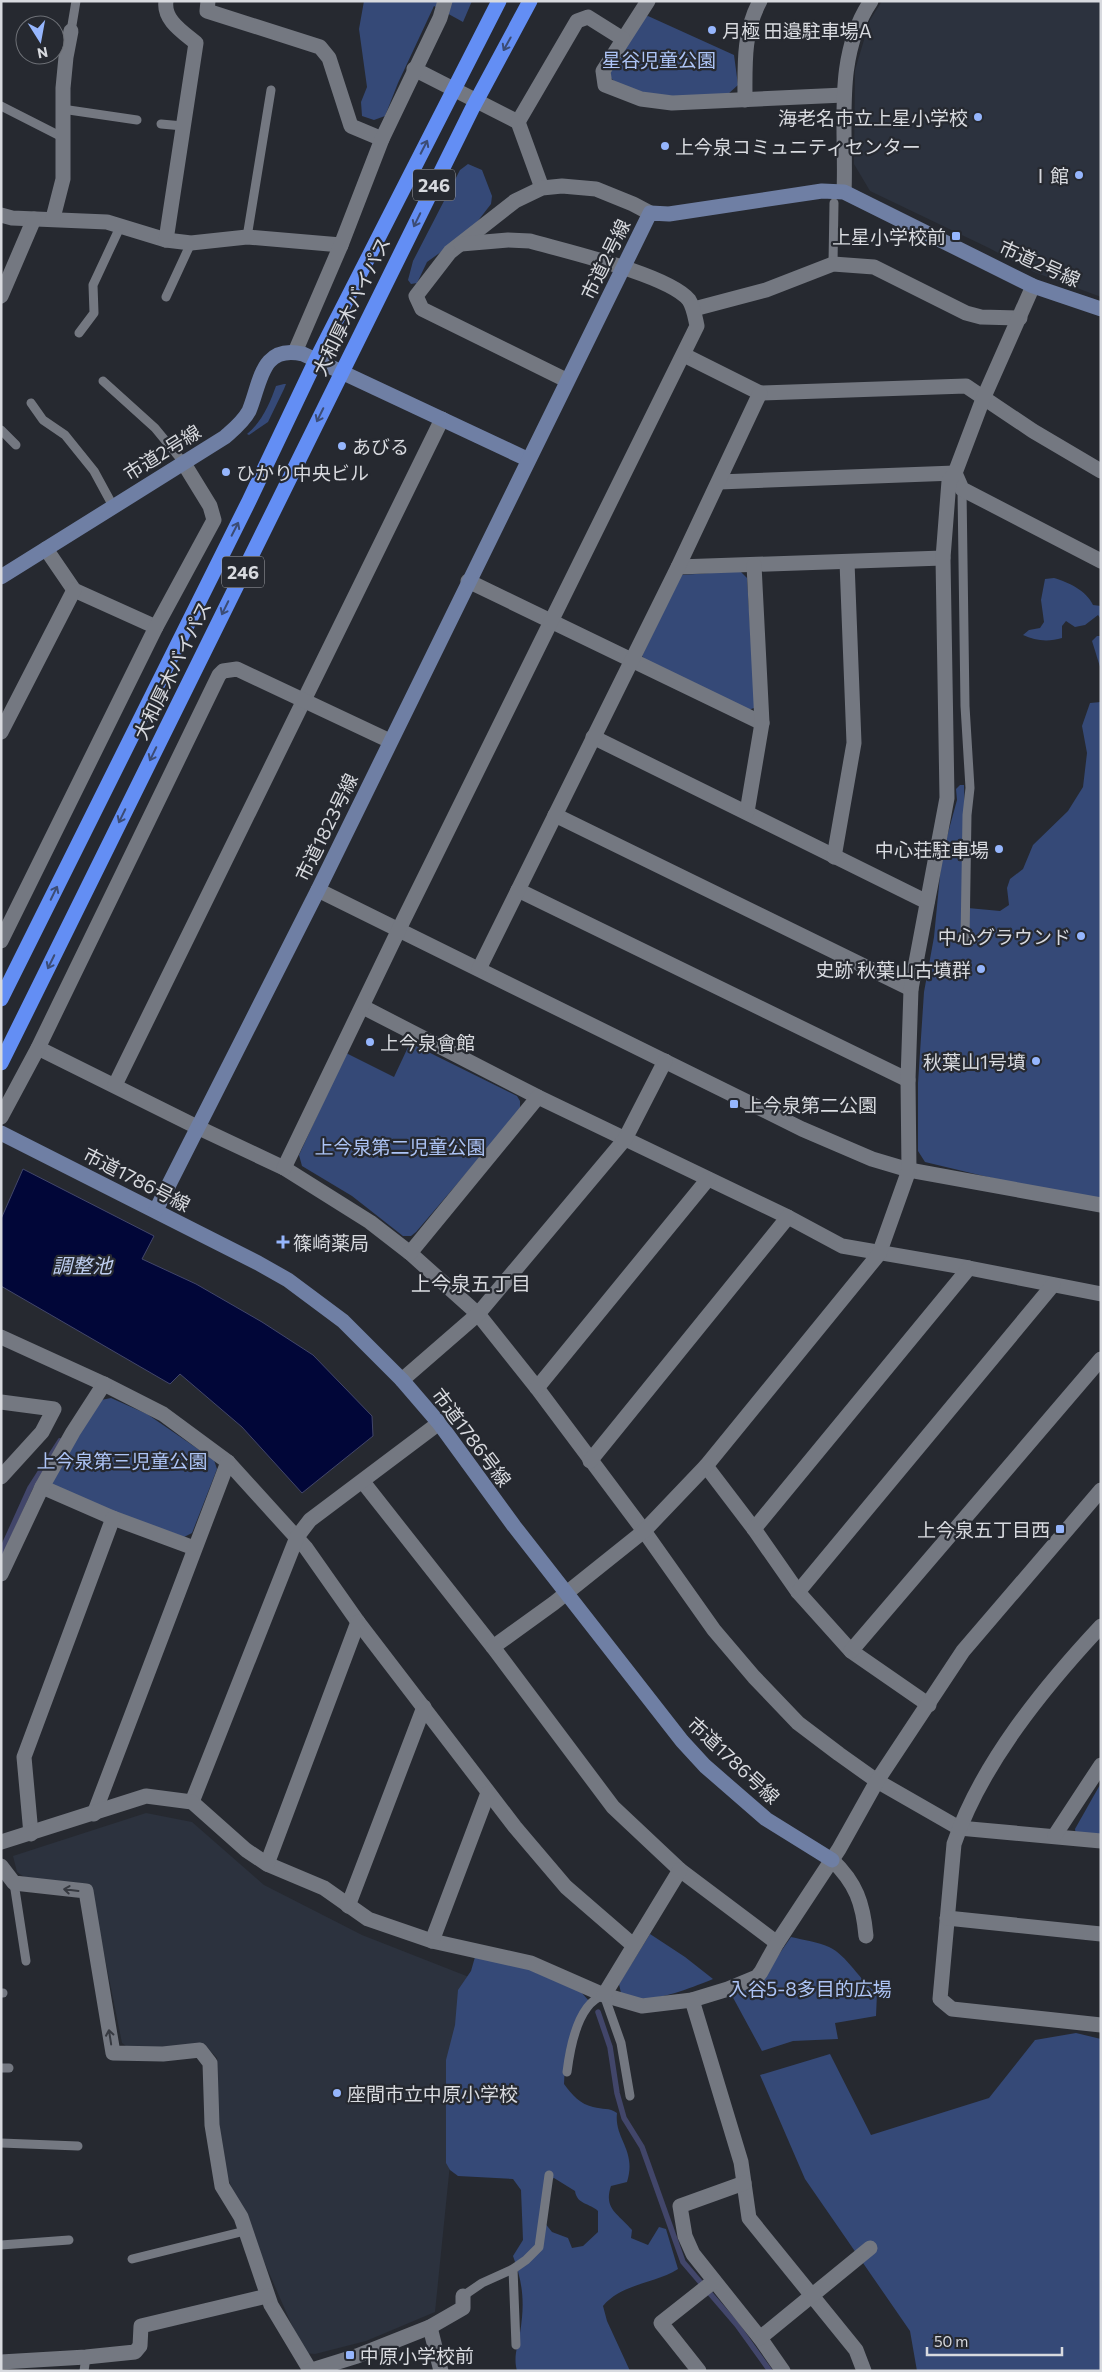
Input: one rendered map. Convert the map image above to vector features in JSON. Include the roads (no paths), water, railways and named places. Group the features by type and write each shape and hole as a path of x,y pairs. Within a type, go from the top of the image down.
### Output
{"highway":[{"name":"大和厚木バイパス","path":"1,1000 249,501 316,360 499,1"},
{"name":"大和厚木バイパス","path":"1,1062 472,109 530,1"}],"street":[{"path":"166,1 165,7 169,19 196,43 166,240"},
{"path":"208,1 207,11 320,47 329,58 351,126 382,139"},
{"path":"445,1 440,18 417,70 382,139 341,245 295,352 316,360 527,459"},
{"path":"648,1 603,71 605,85 641,99 672,103 844,94"},
{"path":"745,100 745,50 751,18 760,1"},
{"path":"839,198 847,68 854,36 871,1"},
{"path":"512,120 578,21 588,17 623,39"},
{"path":"53,218 63,179 62,109 66,56 71,31"},
{"path":"417,70 512,120 542,188"},
{"path":"566,380 422,309 416,296 450,252 515,201 542,188 562,186 596,189 650,213"},
{"name":"市道2号線","path":"527,459 650,213 669,214 822,191 1033,286 1101,309"},
{"path":"1,215 34,219 53,218 107,222 166,240 191,243 247,237 341,245"},
{"path":"1,296 34,219"},
{"path":"284,1168 399,930 697,326 694,309 688,299 662,281 530,241 508,240 461,244"},
{"path":"694,309 766,290 833,264 874,267 966,313 981,317 1020,318"},
{"path":"493,1646 568,1593 644,1531 706,1466 879,1254 909,1170 908,1080 911,989 947,798 943,558 949,481 955,473 983,399 1033,286"},
{"name":"市道2号線","path":"1,577 225,437 242,422 248,412 272,357 280,352 295,352"},
{"path":"684,355 760,393 966,386 983,399 1101,471"},
{"path":"479,968 678,566 760,393"},
{"path":"115,1085 442,419"},
{"name":"市道1823号線","path":"156,1210 318,890 527,459"},
{"path":"1,941 156,627 214,520 210,506 183,462"},
{"path":"719,482 955,473"},
{"path":"955,473 962,490 1101,561"},
{"path":"46,549 74,590 156,627"},
{"path":"678,566 943,558"},
{"path":"834,857 854,743 847,562"},
{"path":"747,812 762,723 754,565"},
{"path":"468,582 762,723"},
{"path":"1,732 74,590"},
{"path":"1,1117 38,1048 219,675 230,669 237,669 390,741"},
{"path":"594,737 926,902"},
{"path":"555,814 911,989"},
{"path":"318,890 802,1129 872,1160 909,1170 1101,1205"},
{"path":"518,890 908,1080"},
{"path":"363,1007 538,1097 788,1217 842,1246 879,1254 969,1268 1101,1294"},
{"path":"38,1048 284,1168 370,1222 410,1253 478,1314 537,1388 644,1531 714,1630 774,1700 798,1722 877,1781 959,1828 1054,1835 1101,1841"},
{"path":"402,1380 478,1314 625,1139 665,1061"},
{"path":"410,1253 538,1097"},
{"name":"市道1786号線","path":"1,1133 156,1210 288,1280 343,1321 402,1380 439,1423 659,1714 704,1766 766,1819 832,1860"},
{"path":"537,1388 708,1179"},
{"path":"590,1461 788,1217"},
{"path":"754,1529 969,1268"},
{"path":"798,1592 1053,1285"},
{"path":"1,1337 104,1384 163,1414 228,1462 297,1537 358,1622 488,1793 566,1887 633,1944"},
{"path":"851,1651 1101,1359"},
{"path":"1,1574 42,1487 73,1432 104,1384"},
{"path":"1,1402 54,1409 42,1432 1,1477"},
{"path":"192,1802 297,1537 310,1520 439,1423"},
{"path":"94,1814 228,1462"},
{"path":"706,1466 754,1529 798,1592 851,1651 929,1705"},
{"path":"363,1482 493,1646 600,1792 680,1870 777,1942"},
{"path":"42,1487 113,1518 194,1548"},
{"path":"1,1842 146,1796 192,1802 246,1850 267,1864 324,1888 368,1919 432,1941 532,1963 604,1995 642,2006 692,2000 757,1977 777,1942 832,1860 877,1781 963,1651 1100,1492"},
{"path":"30,1834 24,1757 113,1518"},
{"path":"267,1864 358,1622"},
{"path":"1101,1626 1029,1709 983,1782 959,1828 954,1844 940,1999 952,2009 1101,2025"},
{"path":"348,1906 424,1707"},
{"path":"1054,1835 1101,1765"},
{"path":"432,1941 488,1793"},
{"path":"832,1860 853,1883 864,1915 866,1936"},
{"path":"1,1866 14,1882 86,1891 113,2053 163,2054 200,2050 210,2063 212,2125 222,2186 241,2217 267,2296 282,2326 310,2371 357,2356 430,2327 463,2308 463,2296"},
{"path":"604,1995 633,1944 680,1870"},
{"path":"947,1918 1101,1934"},
{"path":"692,2000 741,2162 749,2218 856,2350 864,2371"},
{"path":"744,2183 680,2206 685,2236 707,2286 760,2338 783,2371"},
{"path":"760,2338 870,2248"},
{"path":"699,2371 661,2323 707,2286"},
{"path":"1,2362 16,2366 85,2364 135,2352 140,2346 141,2326 267,2296"},
{"path":"430,2327 441,2371"}],"lane":[{"path":"71,31 76,1"},
{"path":"247,237 270,90"},
{"path":"1,106 62,137"},
{"path":"62,109 137,120"},
{"path":"161,124 183,126"},
{"path":"833,264 839,198"},
{"path":"79,333 94,312 93,285 120,225"},
{"path":"166,297 191,243"},
{"path":"102,381 155,428 183,462"},
{"path":"31,403 43,420 65,435 94,471 114,506"},
{"path":"2,432 16,445"},
{"path":"962,490 965,706 970,788 967,814 965,940"},
{"path":"14,1882 26,1961"},
{"path":"567,2072 573,2039 585,2009 598,1997 604,1995 621,2044 630,2096"},
{"path":"1,2143 78,2146"},
{"path":"463,2296 487,2280 513,2269 526,2260 539,2247 549,2174"},
{"path":"132,2259 245,2231"},
{"path":"1,2246 69,2240"},
{"path":"513,2269 516,2345"}],"water":[{"name":"調整池","path":"23,1169 154,1236 142,1259 196,1284 262,1322 313,1355 372,1416 373,1436 302,1493 242,1427 180,1374 170,1384 1,1286 1,1219"}],"waterway":[{"path":"1,1552 30,1488 60,1441"},
{"path":"598,2012 610,2047 617,2093 624,2118 642,2147 683,2262 737,2325 770,2371"}],"place":[{"name":"月極 田邉駐車場A","path":"712,30"},
{"name":"海老名市立上星小学校","path":"978,117"},
{"name":"上今泉コミュニティセンター","path":"665,146"},
{"name":"Ⅰ館","path":"1079,175"},
{"name":"上星小学校前","path":"956,236"},
{"name":"あびる","path":"342,446"},
{"name":"ひかり中央ビル","path":"226,472"},
{"name":"中心荘駐車場","path":"999,849"},
{"name":"中心グラウンド","path":"1081,936"},
{"name":"史跡 秋葉山古墳群","path":"981,969"},
{"name":"上今泉會館","path":"370,1042"},
{"name":"秋葉山1号墳","path":"1036,1061"},
{"name":"上今泉第二公園","path":"734,1104"},
{"name":"篠崎薬局","path":"283,1242"},
{"name":"上今泉五丁目西","path":"1060,1529"},
{"name":"座間市立中原小学校","path":"337,2093"},
{"name":"中原小学校前","path":"350,2355"}],"district":[{"name":"上今泉五丁目","path":"471,1283"}],"park label":[{"name":"星谷児童公園","path":"659,59"},
{"name":"上今泉第二児童公園","path":"400,1146"},
{"name":"上今泉第三児童公園","path":"122,1460"},
{"name":"入谷5-8多目的広場","path":"810,1988"}]}
